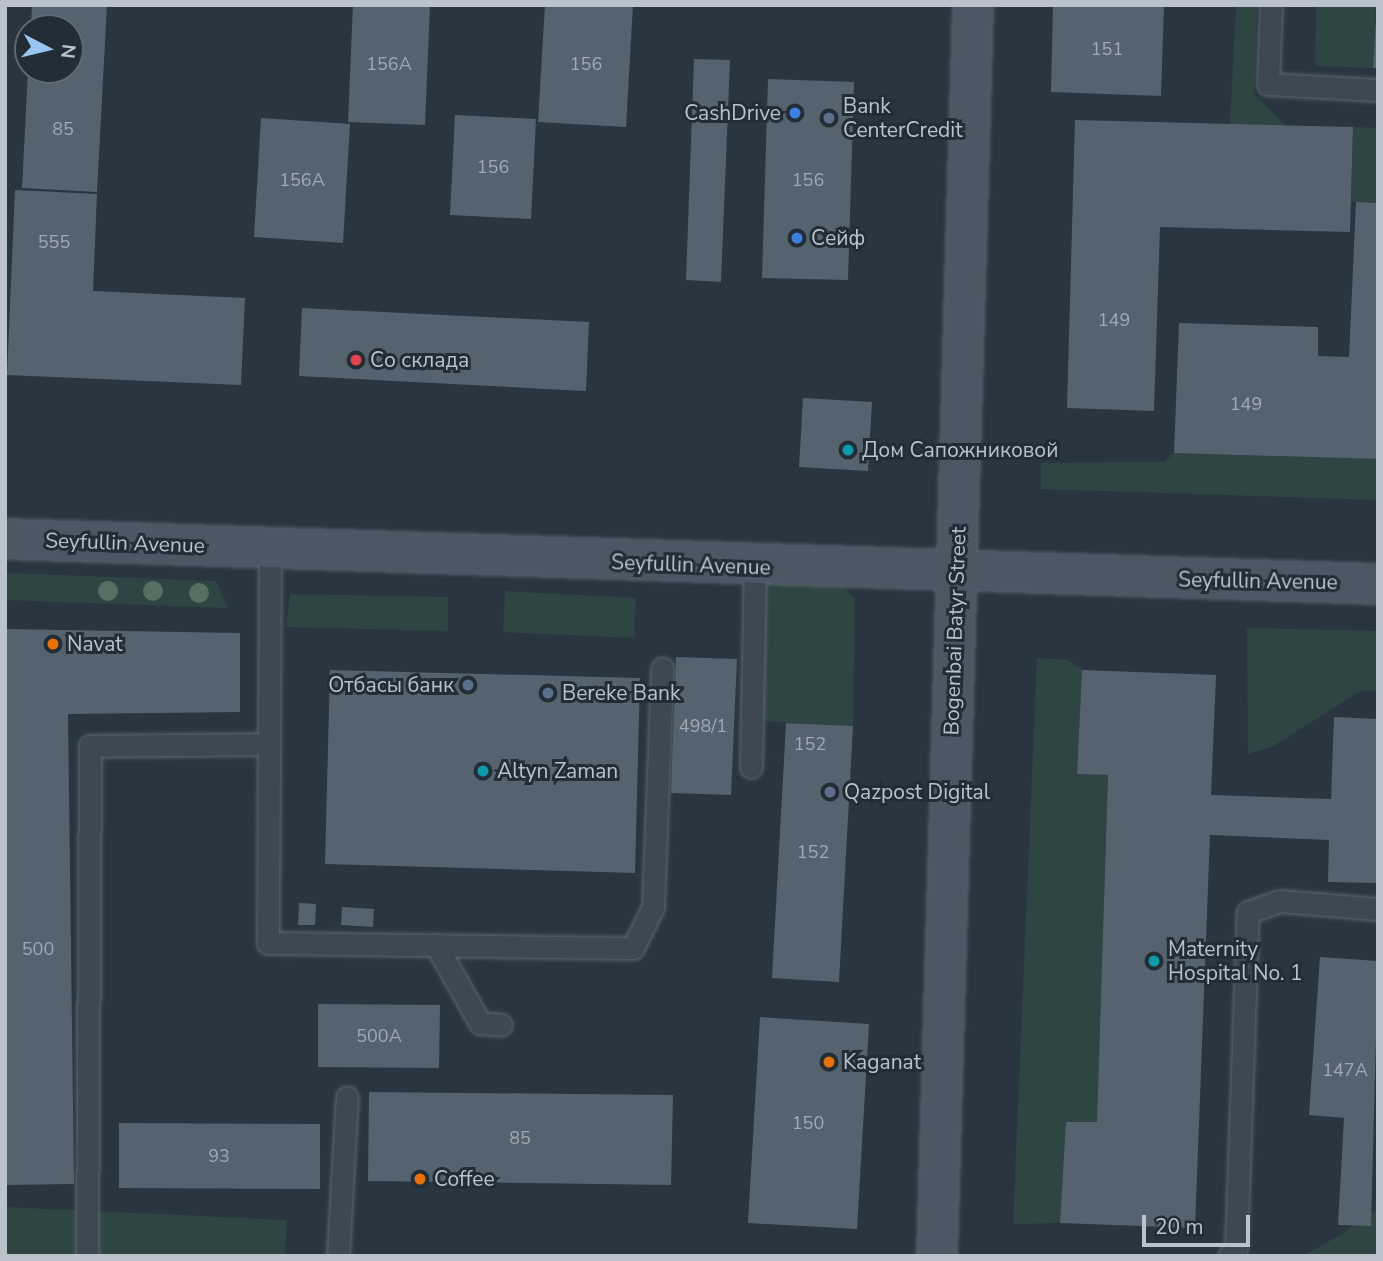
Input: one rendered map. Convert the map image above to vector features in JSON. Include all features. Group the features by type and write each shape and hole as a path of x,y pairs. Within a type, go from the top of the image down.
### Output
{"main road":[{"name":"Bogenbai Batyr Street","path":"937,1256 973,5"},
{"name":"Seyfullin Avenue","path":"5,539 755,567 1378,584"}],"lane":[{"path":"1271,5 1268,84 1378,90"},
{"path":"270,548 268,943 633,948 653,907 662,668"},
{"path":"751,767 755,567"},
{"path":"87,1256 90,746 269,744"},
{"path":"1229,1256 1236,1248 1248,912 1280,901 1378,909"},
{"path":"436,946 480,1023 501,1025"},
{"path":"338,1256 347,1097"}],"green space":[{"path":"1236,5 1257,5 1254,94 1286,126 1230,124"},
{"path":"1316,5 1376,5 1373,68 1315,66"},
{"path":"1353,127 1378,128 1378,203 1351,202"},
{"path":"1174,453 1378,459 1378,500 1041,489 1041,463 1164,462"},
{"path":"5,573 216,581 228,608 5,600"},
{"path":"766,581 841,585 855,599 853,726 763,721"},
{"path":"505,591 636,598 634,638 503,632"},
{"path":"290,594 448,597 448,631 286,627"},
{"path":"1247,628 1378,631 1378,691 1362,690 1272,747 1248,754"},
{"path":"1037,658 1068,660 1082,670 1077,774 1108,775 1097,1122 1066,1122 1060,1223 1013,1224"},
{"path":"5,1207 287,1220 285,1256 5,1256"},
{"path":"1378,1209 1378,1256 1303,1256 1340,1235"}],"building":[{"path":"32,5 107,5 97,192 22,188 27,84 84,84 84,14 32,14"},
{"path":"353,5 430,5 425,125 348,122"},
{"path":"545,5 633,5 626,127 538,122"},
{"path":"1053,5 1164,5 1161,96 1051,92"},
{"path":"1376,19 1378,68 1373,68"},
{"path":"694,59 730,60 721,282 686,280"},
{"path":"768,79 854,82 848,280 762,278"},
{"path":"455,115 536,119 531,219 450,215"},
{"path":"261,118 350,124 343,243 254,237"},
{"path":"1075,120 1353,127 1350,232 1160,227 1154,411 1067,408"},
{"path":"15,190 97,194 93,291 245,298 241,385 7,375"},
{"path":"1356,202 1378,203 1378,459 1174,453 1179,323 1318,327 1318,356 1349,357"},
{"path":"302,308 589,322 586,391 299,376"},
{"path":"803,398 872,402 868,471 799,467"},
{"path":"5,629 240,633 240,712 68,714 74,1184 5,1185"},
{"path":"676,657 737,659 731,795 671,793"},
{"name":"Altyn Zaman","path":"330,670 640,678 635,873 325,864"},
{"name":"Maternity Hospital No. 1","path":"1082,670 1216,675 1211,795 1331,799 1334,717 1378,719 1378,883 1328,882 1329,840 1210,835 1195,1228 1060,1223 1066,1122 1097,1122 1108,775 1077,774"},
{"path":"786,723 853,726 839,982 772,978"},
{"path":"299,903 316,904 315,925 298,925"},
{"path":"342,907 374,909 373,927 341,925"},
{"path":"1320,957 1378,961 1371,1226 1338,1225 1344,1118 1309,1115"},
{"path":"318,1004 440,1005 439,1068 318,1067"},
{"path":"760,1017 869,1024 857,1229 748,1223"},
{"path":"369,1092 673,1095 671,1185 368,1181"},
{"path":"119,1123 320,1124 320,1189 119,1188"}],"place":[{"name":"CashDrive","path":"795,113"},
{"name":"Bank CenterCredit","path":"829,118"},
{"name":"Сейф","path":"797,238"},
{"name":"Со склада","path":"356,360"},
{"name":"Дом Сапожниковой","path":"848,450"},
{"name":"Navat","path":"53,644"},
{"name":"Отбасы банк","path":"468,685"},
{"name":"Bereke Bank","path":"548,693"},
{"name":"Altyn Zaman","path":"483,771"},
{"name":"Qazpost Digital","path":"830,792"},
{"name":"Maternity Hospital No. 1","path":"1154,961"},
{"name":"Kaganat","path":"829,1062"},
{"name":"Coffee","path":"420,1179"}]}
